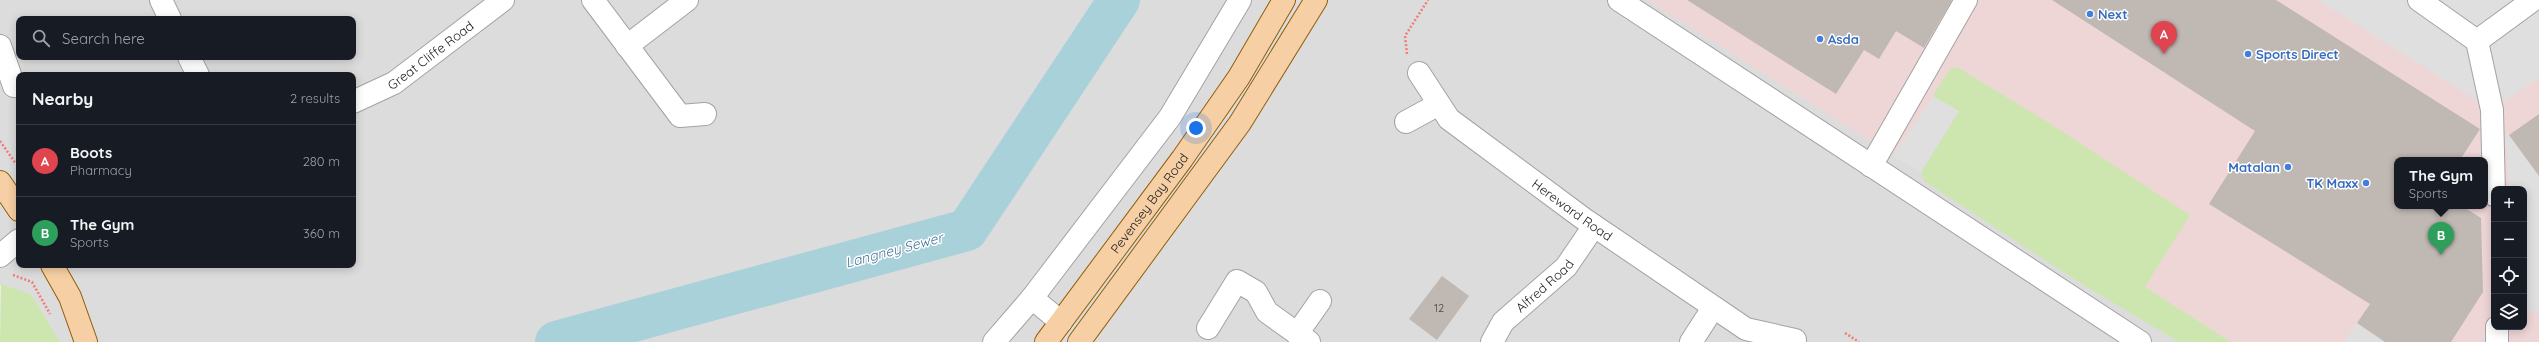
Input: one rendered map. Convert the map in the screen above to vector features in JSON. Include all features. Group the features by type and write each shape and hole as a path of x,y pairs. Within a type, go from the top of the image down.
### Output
{"main road":[{"name":"Pevensey Bay Road","path":"1046,342 1182,159 1238,77 1284,0"},
{"name":"Pevensey Bay Road","path":"1079,342 1240,122 1316,0"},
{"path":"0,182 16,206"},
{"path":"54,268 70,297 86,342"}],"street":[{"path":"161,0 169,16"},
{"name":"Great Cliffe Road","path":"356,101 394,83 503,0"},
{"path":"593,0 680,116 705,114"},
{"path":"627,46 687,0"},
{"path":"994,342 1032,298 1170,117 1240,0"},
{"path":"1619,0 2140,342"},
{"path":"1871,166 1966,0"},
{"path":"2419,0 2476,41 2492,110 2494,186"},
{"path":"2476,41 2533,0"},
{"path":"0,46 14,86"},
{"path":"190,60 196,72"},
{"name":"Hereward Road","path":"1419,73 1449,119 1594,226 1746,329 1795,340"},
{"path":"1406,122 1439,104"},
{"name":"Alfred Road","path":"1492,342 1503,322 1566,267 1594,226"},
{"path":"1208,328 1237,280 1256,292 1267,312 1303,338 1320,301"},
{"path":"1032,298 1061,322"},
{"path":"1691,342 1713,308"},
{"path":"2497,330 2497,342"}],"path":[{"path":"1419,73 1407,58 1405,36 1428,0"},
{"path":"0,141 16,165"},
{"path":"8,249 10,274 32,282 51,316"},
{"path":"1845,333 1859,342"}],"shaded area":[{"path":"0,0 2539,0 2539,342 60,342 32,295 0,285"},
{"path":"1648,0 2539,0 2539,342 2192,342"},
{"path":"2318,0 2539,0 2539,77 2492,110"},
{"path":"1933,96 1959,111 1921,172 1893,156"},
{"path":"2506,134 2509,135 2539,176 2539,311 2527,312 2527,186 2509,186"},
{"path":"2357,323 2385,342 2344,342"}],"green space":[{"path":"1957,67 2046,121 2190,215 2145,287 2231,342 2179,342 2082,284 1924,181 1921,172 1933,95 1950,69"},
{"path":"1,284 32,295 60,342 0,342"}],"building":[{"name":"Asda","path":"1687,0 1952,0 1924,48 1896,31 1879,59 1864,50 1836,94"},
{"path":"2052,0 2276,0 2480,129 2462,157 2394,157 2394,209 2467,209 2481,218 2483,292 2451,342 2385,342 2357,323 2370,304 2209,204 2255,131"},
{"path":"2539,114 2539,176 2509,135"},
{"path":"1442,276 1469,296 1437,340 1409,319"}],"waterway":[{"name":"Langney Sewer","path":"556,342 967,230 1119,0"}],"place":[{"name":"Next","path":"2090,14"},
{"name":"Asda","path":"1820,39"},
{"name":"Boots","path":"2164,54"},
{"name":"Sports Direct","path":"2248,54"},
{"name":"Matalan","path":"2288,167"},
{"name":"TK Maxx","path":"2366,183"},
{"name":"The Gym","path":"2441,255"}]}
